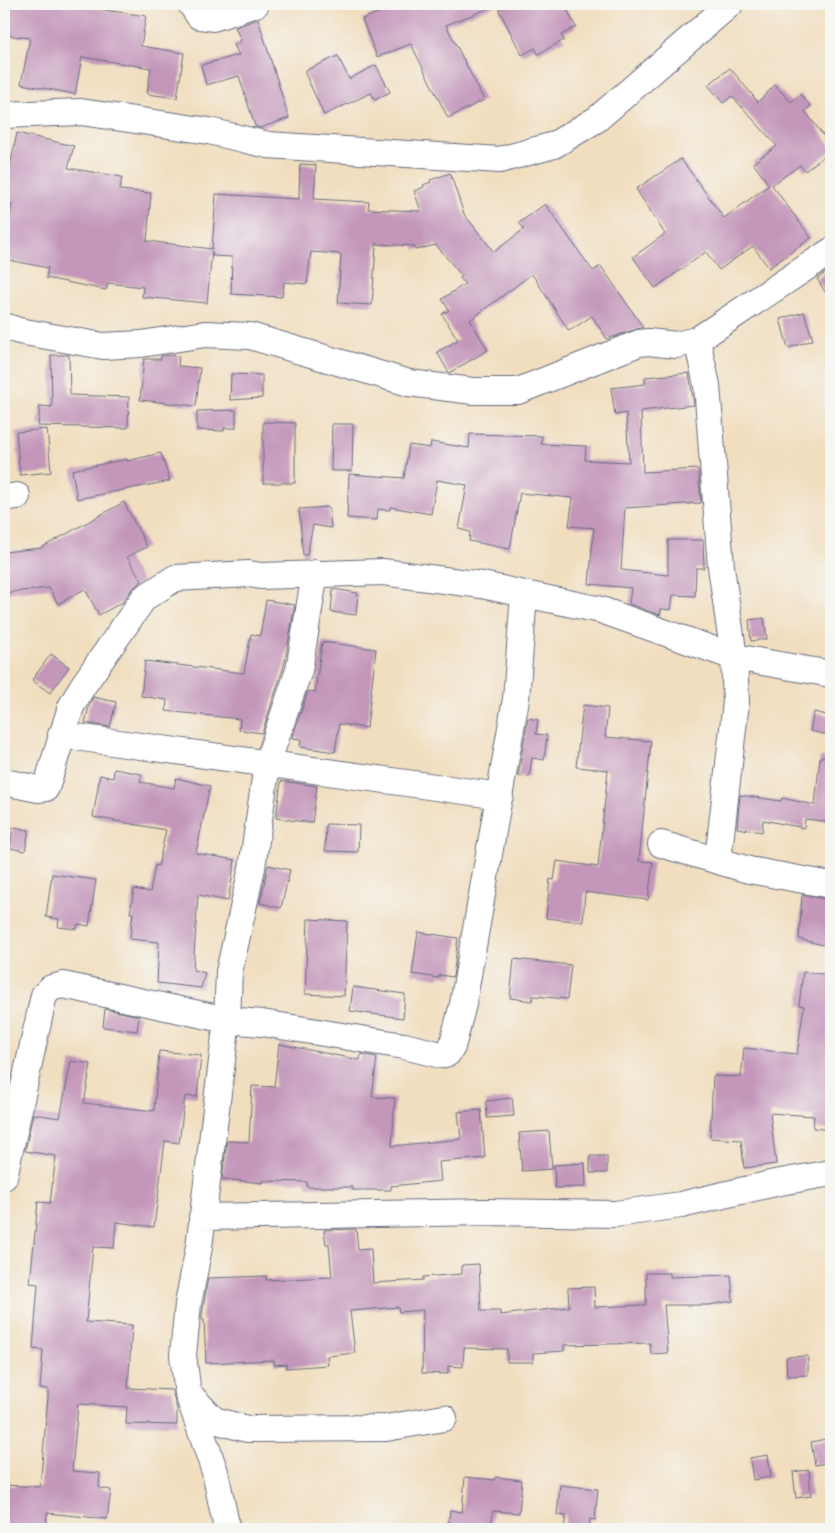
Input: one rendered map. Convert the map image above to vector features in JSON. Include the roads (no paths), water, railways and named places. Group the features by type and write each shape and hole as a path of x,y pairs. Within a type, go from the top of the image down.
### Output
{"street":[{"path":"191,4 199,16 213,18 256,4"},
{"path":"4,115 81,112 209,131 268,144 500,160 554,145 597,119 730,4"},
{"path":"4,326 19,331 103,346 141,344 205,334 250,336 408,382 473,391 518,391 639,344 648,342 676,345 697,340 831,251"},
{"path":"697,340 706,385 721,567 734,657 736,702 718,860"},
{"path":"4,782 38,789 46,788 61,735 82,687 144,598 175,578 383,572 482,585 601,610 734,657 831,674"},
{"path":"226,1529 215,1472 188,1394 183,1356 188,1304 199,1247 227,1020 229,972 251,876 267,764 299,670 315,573"},
{"path":"4,1177 42,1004 44,996 51,988 63,985 227,1020 262,1023 404,1046 441,1055 448,1053 452,1047 463,1004 500,796 516,699 524,595"},
{"path":"61,735 500,796"},
{"path":"661,844 749,870 831,885"},
{"path":"202,1217 487,1212 615,1214 681,1205 775,1183 831,1173"},
{"path":"188,1394 214,1420 247,1429 386,1428 444,1418"}]}
